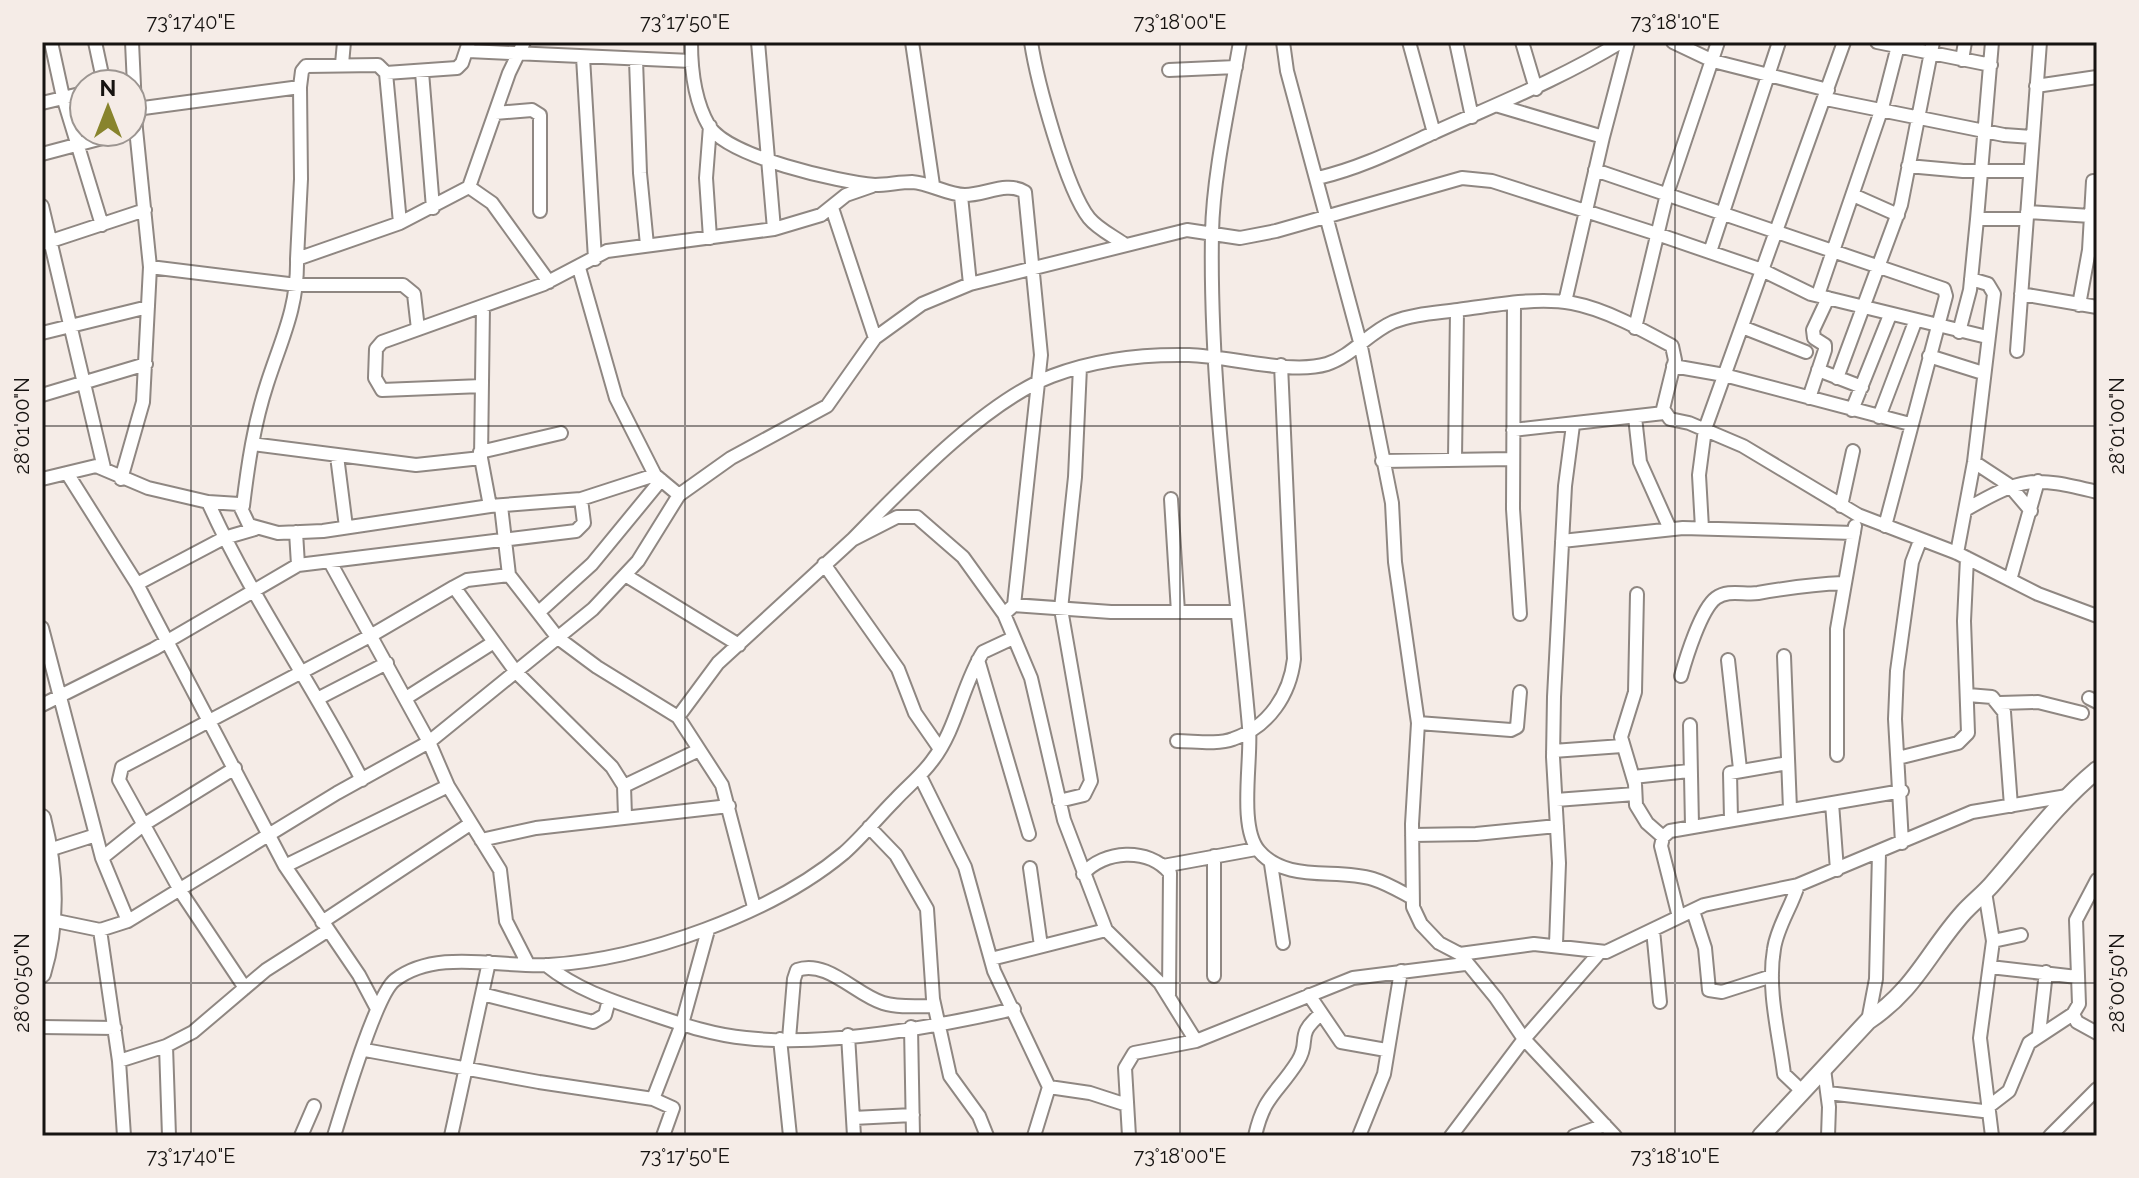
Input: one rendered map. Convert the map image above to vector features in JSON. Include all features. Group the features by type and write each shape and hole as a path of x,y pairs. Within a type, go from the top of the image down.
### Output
{"street":[{"path":"46,42 68,114"},
{"path":"95,42 101,68"},
{"path":"132,42 132,68"},
{"path":"342,64 344,42"},
{"path":"297,259 400,223 469,187 524,42"},
{"path":"691,42 695,85 710,126 723,140 769,161 875,185 933,185 961,196 1017,187 1025,192 1035,269 1041,355 1009,610 1013,638 1031,678 1059,801 1083,874 1106,930 1145,967 1169,996 1196,1041"},
{"path":"758,42 774,229"},
{"path":"912,42 933,185"},
{"path":"1031,42 1036,75 1073,187 1091,220 1124,244"},
{"path":"1240,42 1212,231 1217,356 1236,612 1250,730 1249,830 1256,849 1271,864 1286,869 1371,878 1411,897"},
{"path":"1283,42 1287,71 1329,217 1360,342 1392,503 1395,562 1418,723 1411,897 1421,924 1439,943 1463,959 1496,998 1524,1039 1615,1136"},
{"path":"1409,42 1434,133"},
{"path":"1456,42 1472,117"},
{"path":"1522,42 1536,89"},
{"path":"1318,178 1361,167 1499,106 1621,42"},
{"path":"1565,302 1584,211 1628,42"},
{"path":"1635,328 1667,194 1718,42"},
{"path":"1710,252 1779,42"},
{"path":"1702,528 1699,475 1705,429 1844,42"},
{"path":"1877,42 1932,48 1962,60 1991,65"},
{"path":"1962,60 1965,42"},
{"path":"1959,332 1971,279 1992,42"},
{"path":"2017,351 2040,42"},
{"path":"1679,43 1713,61 1769,73 1827,95 1918,118 2032,137"},
{"path":"1809,398 1825,345 1814,338 1813,330 1833,251 1882,108 1899,44"},
{"path":"386,73 457,68 468,46 518,55 691,61"},
{"path":"1837,378 1898,215 1932,48"},
{"path":"583,57 595,259"},
{"path":"636,60 647,245"},
{"path":"255,529 246,519 243,506 252,444 268,381 286,335 297,285 300,87 302,71 306,66 378,65 386,73 400,223"},
{"path":"1169,70 1236,67"},
{"path":"422,72 433,208"},
{"path":"2036,86 2097,77"},
{"path":"148,107 300,87"},
{"path":"42,103 68,96"},
{"path":"1499,106 1603,137"},
{"path":"495,113 532,110 540,115 540,211"},
{"path":"710,126 706,178 710,238"},
{"path":"42,154 68,148"},
{"path":"78,148 102,225"},
{"path":"121,479 143,402 150,267 145,210 134,148"},
{"path":"1908,166 2030,171"},
{"path":"1595,170 1944,289 1946,296 1885,526"},
{"path":"47,919 100,930 128,921 429,742 593,609 638,561 679,495 731,458 827,406 875,338 922,304 970,284 1187,230 1212,231 1240,238 1473,178 1710,252 1762,270 1823,297 1915,322 1987,337"},
{"path":"2078,181 2095,181 2079,305"},
{"path":"482,386 382,390 375,378 378,344 549,282 607,251 774,229 832,208 846,195 875,185"},
{"path":"469,187 492,203 549,282"},
{"path":"1853,195 1898,215"},
{"path":"961,196 970,284"},
{"path":"42,206 46,242 72,324 104,468"},
{"path":"832,208 875,338"},
{"path":"46,242 145,210"},
{"path":"1977,219 2091,216"},
{"path":"150,267 297,285 403,285 414,294 418,329"},
{"path":"579,268 616,398 658,477 679,495"},
{"path":"1898,758 1965,739 1968,695 1962,555 1965,510 1974,462 1994,294 1988,284 1971,279"},
{"path":"1994,294 2097,307"},
{"path":"678,717 718,663 852,540 895,496 982,419 1038,382 1080,367 1137,356 1217,356 1281,365 1325,365 1407,317 1514,304 1565,302 1585,307 1672,346 1676,352 1664,413"},
{"path":"1514,304 1513,459 1520,614"},
{"path":"483,306 480,455 505,539 509,575 558,638 597,667 678,717 722,785 754,907"},
{"path":"42,333 148,307"},
{"path":"1455,458 1457,311"},
{"path":"1852,410 1890,315"},
{"path":"1879,417 1915,322"},
{"path":"1742,327 1806,352"},
{"path":"1929,356 1983,373"},
{"path":"1873,360 1896,370"},
{"path":"42,395 146,364"},
{"path":"1177,741 1231,740 1250,730 1286,694 1294,659 1281,365"},
{"path":"1673,366 1724,375 1910,424"},
{"path":"1059,801 1084,795 1091,781 1061,609 1075,477 1080,367"},
{"path":"1818,370 1862,387"},
{"path":"1513,430 1664,413"},
{"path":"1664,413 1670,419 1705,429 1743,446 1858,515 1962,555 2010,580 2097,616"},
{"path":"1635,417 1640,462 1670,529"},
{"path":"1556,944 1557,826 1553,751 1562,541 1573,425"},
{"path":"252,444 416,465 480,455 561,433"},
{"path":"1841,506 1853,451"},
{"path":"337,456 346,527"},
{"path":"1382,461 1513,459"},
{"path":"1974,462 2009,485 2031,511"},
{"path":"42,479 104,468 121,479 208,502 243,506"},
{"path":"67,473 137,584 285,866 359,975 376,1007"},
{"path":"137,584 224,538 255,529 296,532 496,506 581,499 658,477"},
{"path":"539,612 592,564 658,477"},
{"path":"1965,510 2009,485 2038,481 2097,492"},
{"path":"2010,580 2038,481"},
{"path":"42,705 256,592 298,565 576,531 584,523 581,499"},
{"path":"1171,499 1178,612"},
{"path":"208,502 224,538 304,671 362,780"},
{"path":"1837,755 1837,629 1843,583 1858,515"},
{"path":"852,540 897,517 917,517 963,557 1009,610"},
{"path":"1562,541 1702,528 1854,533"},
{"path":"296,532 298,565"},
{"path":"1902,843 1897,671 1912,562 1920,541"},
{"path":"330,562 406,698 448,786 500,870 506,921 528,964"},
{"path":"824,564 898,669 915,713 940,749"},
{"path":"245,988 181,892 143,825 118,772 122,767 372,635 467,580 509,575"},
{"path":"625,575 739,645"},
{"path":"1681,676 1704,613 1722,594 1843,583"},
{"path":"454,587 516,672 591,743 624,786 625,816"},
{"path":"1637,594 1635,692 1622,731 1622,746 1633,777 1640,813 1663,837"},
{"path":"1009,610 1236,612"},
{"path":"42,628 102,858 128,921"},
{"path":"334,1136 365,1050 376,1007 385,989 413,970 450,963 546,965 621,953 708,930 802,882 844,852 920,776 940,749 967,694 978,660 991,645 1013,638"},
{"path":"406,698 494,642"},
{"path":"1784,656 1790,809"},
{"path":"978,660 1029,834"},
{"path":"1728,660 1740,769"},
{"path":"319,698 387,663"},
{"path":"1418,723 1511,730 1520,720 1520,692"},
{"path":"1968,695 1992,697 2000,703 2038,702 2082,713"},
{"path":"2000,703 2008,743 2011,806"},
{"path":"1690,725 1692,825"},
{"path":"1553,751 1622,746"},
{"path":"624,786 699,750"},
{"path":"1731,819 1727,778 1740,769 1788,763"},
{"path":"102,858 143,825 235,768"},
{"path":"1761,1136 1868,1021 1889,1007 1917,977 1962,914 1985,892 2067,796 2097,770"},
{"path":"1633,777 1689,771"},
{"path":"920,776 965,867 991,959 1049,1087 1034,1136"},
{"path":"285,866 448,786"},
{"path":"1679,917 1661,846 1663,837 1670,831 1902,791"},
{"path":"1556,800 1635,794"},
{"path":"1452,1136 1524,1039 1600,952 1716,901 1798,885 1972,812 2067,796"},
{"path":"1832,803 1837,870"},
{"path":"481,840 536,828 729,806"},
{"path":"42,818 49,850 42,974"},
{"path":"119,1061 166,1046 193,1032 325,926 470,824"},
{"path":"1412,835 1476,834 1557,826"},
{"path":"869,827 896,855 927,909 934,1006 950,1076 979,1116 987,1136"},
{"path":"49,850 96,835"},
{"path":"1163,866 1256,849"},
{"path":"1868,1021 1876,979 1879,853"},
{"path":"1083,874 1093,863 1119,855 1150,858 1163,866 1172,884 1169,996"},
{"path":"1214,856 1214,976"},
{"path":"1271,864 1283,943"},
{"path":"1030,868 1041,946"},
{"path":"1828,1093 1973,1111 1987,1110 2009,1091 2022,1053 2039,1034 2073,1014 2079,1004 2076,920 2097,880"},
{"path":"1798,885 1792,907 1777,936 1772,976 1784,1074 1803,1092"},
{"path":"1985,892 1993,941 1980,1038 1992,1136"},
{"path":"1693,911 1705,948 1709,990 1722,992 1772,976"},
{"path":"100,930 119,1061 124,1136"},
{"path":"653,1099 682,1024 708,930"},
{"path":"991,959 1106,930"},
{"path":"1653,930 1660,1002"},
{"path":"1993,941 2021,935"},
{"path":"1129,1136 1127,1059 1134,1053 1196,1041 1353,978 1556,944 1600,952"},
{"path":"451,1136 489,962"},
{"path":"546,965 564,979 609,1000 682,1024 746,1038 848,1035 1014,1009"},
{"path":"790,1136 784,1039 797,970 805,967 842,980 883,1003 934,1006"},
{"path":"1990,967 2077,977"},
{"path":"1359,1136 1384,1074 1401,971"},
{"path":"2039,1034 2046,972"},
{"path":"482,994 593,1022 605,1015 609,1000"},
{"path":"1309,995 1335,1036 1347,1046 1386,1050"},
{"path":"1255,1136 1268,1096 1298,1061 1306,1027 1321,1014"},
{"path":"2073,1014 2077,1022 2097,1033"},
{"path":"42,1027 115,1028"},
{"path":"911,1027 913,1136"},
{"path":"848,1035 854,1136"},
{"path":"166,1046 169,1136"},
{"path":"365,1050 653,1099 673,1108 663,1136"},
{"path":"1824,1069 1828,1093 1828,1136"},
{"path":"1049,1087 1090,1093 1127,1105"},
{"path":"2050,1136 2097,1089"},
{"path":"301,1136 314,1106"},
{"path":"853,1118 913,1115"},
{"path":"1574,1136 1605,1125"}]}
